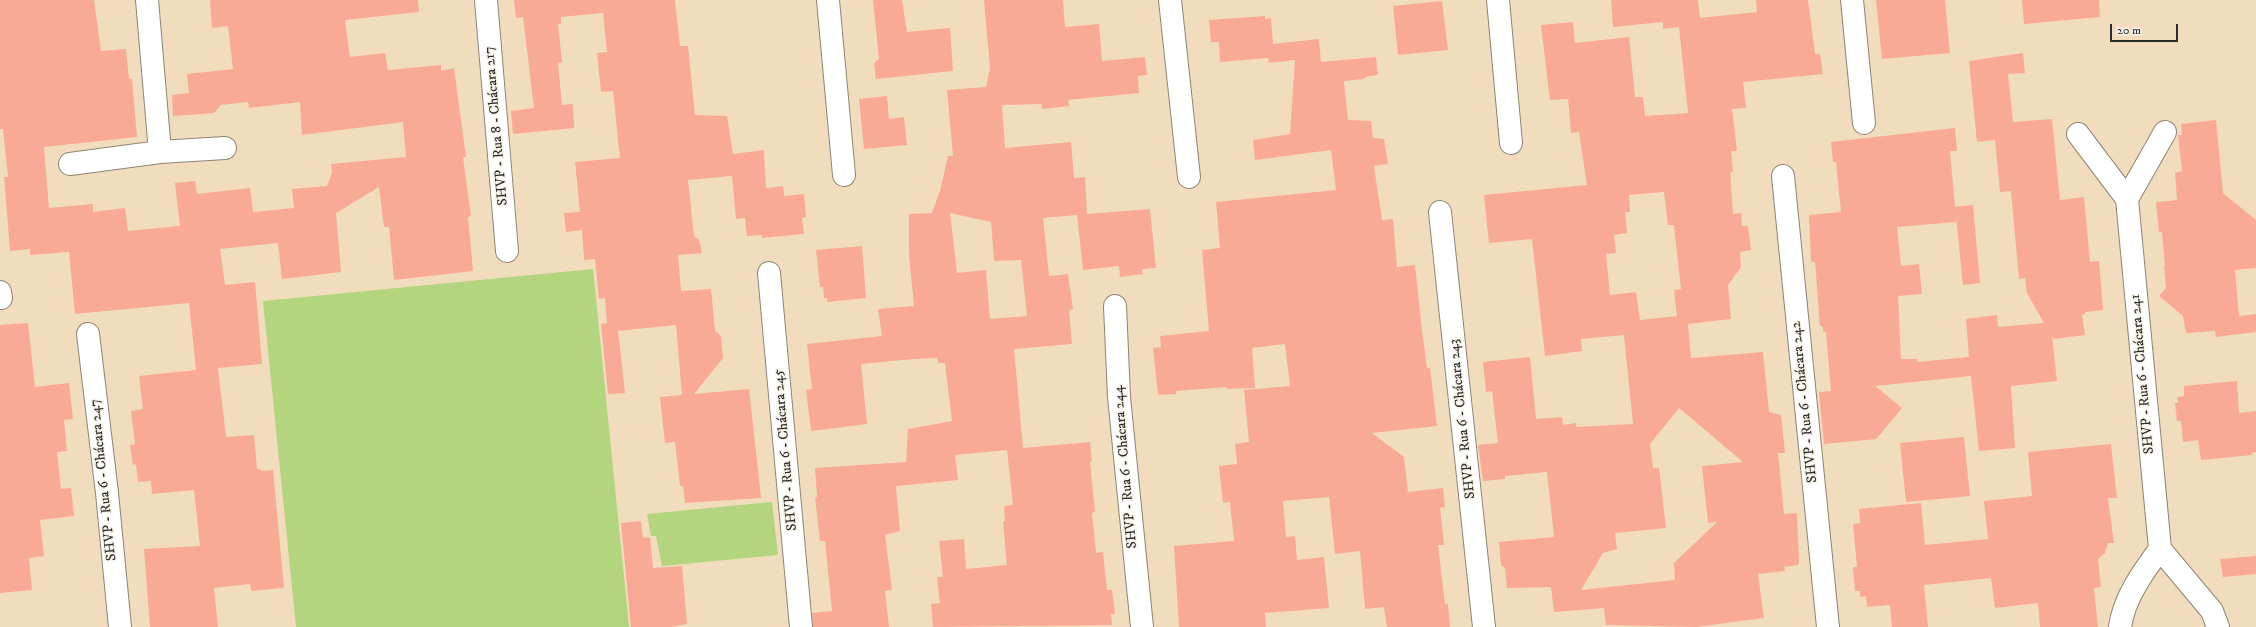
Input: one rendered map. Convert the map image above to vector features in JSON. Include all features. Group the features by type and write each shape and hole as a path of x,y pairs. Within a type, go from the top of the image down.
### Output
{"street":[{"path":"147,0 160,152"},
{"name":"SHVP - Rua 8 - Chácara 217","path":"486,0 507,251"},
{"path":"828,0 844,175"},
{"path":"1170,0 1189,177"},
{"path":"1498,0 1511,143"},
{"path":"1852,0 1864,123"},
{"path":"2078,134 2126,198 2165,132"},
{"path":"70,164 160,152 225,148"},
{"name":"SHVP - Rua 6 - Chácara 242","path":"1783,176 1828,627"},
{"name":"SHVP - Rua 6 - Chácara 241","path":"2126,198 2160,549"},
{"name":"SHVP - Rua 6 - Chácara 243","path":"1440,212 1484,627"},
{"name":"SHVP - Rua 6 - Chácara 245","path":"769,273 801,627"},
{"name":"SHVP - Rua 6 - Chácara 244","path":"1115,306 1119,397 1142,627"},
{"name":"SHVP - Rua 6 - Chácara 247","path":"88,334 107,493 120,627"},
{"path":"2120,627 2121,619 2131,593 2145,568 2160,549 2212,611 2218,627"}],"green space":[{"path":"593,269 629,627 296,627 263,301"},
{"path":"772,502 778,555 662,566 656,536 651,536 647,514"}],"building":[{"path":"0,0 94,0 101,51 126,49 129,79 132,79 137,137 44,147 49,208 93,204 93,212 125,208 128,231 180,226 175,183 195,181 197,194 250,188 253,212 294,208 292,189 327,186 332,172 331,164 406,157 403,122 302,135 300,102 249,108 248,102 221,105 214,113 173,116 172,95 189,93 187,74 233,69 228,26 212,28 210,0 418,0 419,12 345,20 350,57 385,53 388,70 441,65 441,71 454,68 466,157 463,157 471,216 468,217 473,271 394,280 389,227 384,227 379,187 336,213 341,272 282,279 278,243 220,249 225,285 255,282 262,364 218,368 226,437 254,435 257,469 260,469 261,471 273,470 284,588 251,591 250,584 214,588 218,627 150,627 144,549 200,546 194,490 152,494 151,481 138,482 136,464 133,465 130,445 135,444 131,411 143,409 139,376 196,370 189,303 75,314 69,252 30,255 30,249 10,251 4,177 8,177 3,129 0,129"},
{"path":"514,0 675,0 680,46 688,46 695,115 727,116 733,154 764,150 766,188 783,186 784,196 804,194 806,217 802,218 804,234 762,238 762,235 747,236 745,218 736,219 732,176 688,180 694,236 699,240 702,253 678,255 681,291 711,289 715,331 721,336 723,358 694,394 749,389 761,498 685,503 683,486 680,486 675,442 665,443 660,397 682,395 676,325 618,331 625,393 608,394 601,324 607,323 605,298 599,299 595,259 584,260 582,230 566,232 564,213 580,212 575,162 620,158 613,91 601,92 597,53 607,52 603,13 561,17 561,24 558,24 562,62 558,63 562,105 573,104 574,128 513,134 511,111 534,108 523,17 516,18"},
{"path":"873,0 902,0 907,32 950,28 953,71 876,79 874,63 879,59"},
{"path":"984,0 1063,0 1065,27 1099,24 1102,61 1145,57 1147,75 1138,76 1139,93 1068,100 1069,106 1042,109 1042,104 1002,105 1005,148 1071,142 1074,178 1085,177 1087,214 1150,209 1156,268 1142,269 1143,274 1120,277 1119,266 1083,270 1077,215 1043,218 1049,276 1068,274 1073,309 1069,310 1072,344 1014,349 1023,448 1090,442 1092,462 1090,462 1095,512 1092,513 1096,553 1103,552 1107,590 1112,590 1115,614 1111,614 1112,625 933,627 931,604 940,603 937,577 943,577 939,541 964,539 966,569 1007,565 1003,522 1005,521 1004,506 1013,505 1007,450 955,455 958,480 896,486 900,531 885,535 892,590 885,591 889,627 813,627 812,613 832,611 825,541 820,541 815,497 817,497 815,468 906,462 908,429 952,421 945,363 938,363 937,358 914,359 861,364 867,424 811,431 806,390 812,389 807,344 882,336 878,309 914,306 909,255 909,214 932,213 940,191 948,156 953,156 947,90 986,87 990,68","holes":["950,213 991,222 994,261 1021,260 1027,316 990,319 986,270 957,273"]},
{"path":"1611,0 1698,0 1700,18 1757,12 1756,0 1808,0 1815,54 1820,54 1823,74 1743,82 1746,108 1732,109 1737,151 1731,151 1733,172 1730,172 1733,214 1741,213 1742,226 1748,226 1751,250 1740,252 1741,267 1728,285 1731,319 1688,324 1691,358 1763,352 1769,412 1781,415 1785,453 1778,453 1784,514 1797,513 1799,561 1798,565 1784,567 1785,571 1758,574 1764,618 1696,627 1606,625 1604,608 1554,612 1551,587 1507,588 1505,568 1501,565 1499,542 1554,537 1547,472 1505,476 1505,479 1483,481 1478,445 1498,443 1492,391 1486,392 1483,362 1530,357 1536,419 1562,417 1563,425 1576,423 1576,427 1633,424 1624,335 1581,339 1582,351 1545,356 1532,239 1489,243 1484,195 1587,185 1579,132 1571,133 1568,99 1550,100 1541,25 1573,22 1575,43 1629,37 1635,97 1643,97 1645,116 1688,113 1679,27 1663,29 1663,22 1613,27","holes":["1664,192 1668,225 1674,225 1681,289 1674,290 1677,316 1640,320 1636,292 1610,295 1606,254 1616,253 1614,235 1627,233 1625,212 1630,212 1629,195","1679,408 1743,462 1702,466 1708,523 1717,522 1674,563 1675,580 1581,590 1603,553 1617,549 1615,533 1666,528 1659,468 1653,468 1650,444"]},
{"path":"1876,0 1945,0 1950,53 1882,59"},
{"path":"2022,0 2099,0 2100,17 2024,24"},
{"path":"1442,1 1448,50 1398,55 1393,6"},
{"path":"1265,16 1265,19 1271,18 1273,44 1319,39 1321,62 1376,57 1378,75 1368,76 1363,79 1344,81 1348,120 1371,121 1373,138 1384,139 1388,164 1374,166 1382,220 1393,219 1397,267 1415,265 1427,368 1430,368 1437,426 1372,433 1404,457 1408,492 1443,488 1445,507 1440,508 1444,545 1438,545 1445,604 1448,604 1450,627 1387,627 1384,607 1365,609 1360,551 1335,554 1329,497 1283,501 1286,537 1295,536 1297,560 1324,557 1329,608 1265,613 1266,627 1179,627 1174,546 1234,541 1230,502 1223,503 1219,466 1237,464 1235,444 1249,442 1244,390 1290,386 1285,344 1252,348 1255,388 1227,389 1227,387 1176,391 1176,394 1158,395 1153,348 1161,347 1160,336 1209,331 1202,250 1220,248 1216,202 1336,190 1331,150 1255,160 1253,140 1290,134 1295,60 1269,63 1268,58 1220,62 1219,42 1211,42 1209,20"},
{"path":"2023,53 2025,73 2008,74 2013,122 2052,119 2060,200 2084,197 2090,262 2099,261 2103,310 2085,312 2085,314 2082,315 2085,335 2054,339 2052,336 2057,381 2011,386 2015,448 1979,451 1971,376 1875,386 1902,408 1876,439 1824,444 1819,392 1831,391 1826,332 1823,332 1823,327 1820,326 1815,262 1811,262 1809,215 1841,212 1836,162 1833,162 1831,142 1955,128 1957,151 1950,151 1955,207 1973,205 1980,283 1963,285 1956,217 1956,222 1897,227 1901,266 1919,264 1922,294 1898,296 1901,359 1917,359 1917,362 1969,357 1966,319 1997,315 1998,327 2044,323 2027,293 2025,278 2019,279 2011,191 2000,192 1995,140 1977,142 1969,61"},
{"path":"887,96 889,119 904,117 907,145 864,149 859,99"},
{"path":"2216,120 2223,193 2256,220 2256,268 2235,270 2239,316 2256,314 2256,332 2216,337 2215,331 2186,333 2183,316 2159,296 2166,288 2162,232 2159,232 2156,202 2177,200 2175,173 2182,171 2178,135 2182,135 2181,124"},
{"path":"862,246 866,298 827,302 827,298 824,298 823,287 820,287 816,250"},
{"path":"28,323 35,387 69,383 73,419 64,420 67,451 57,452 61,489 71,488 74,516 40,520 44,556 29,558 32,590 0,593 0,325"},
{"path":"2237,381 2239,413 2256,411 2256,452 2251,453 2252,455 2201,460 2198,440 2183,442 2181,421 2177,421 2175,403 2178,403 2177,397 2184,396 2184,386"},
{"path":"1964,437 1970,496 1906,502 1900,443"},
{"path":"2111,444 2117,498 2108,498 2114,543 2108,543 2105,553 2098,559 2101,587 2094,588 2098,627 2040,627 2038,603 1995,608 1991,578 1924,585 1928,627 1892,627 1890,605 1867,607 1866,596 1860,597 1860,591 1855,591 1853,567 1857,567 1853,524 1860,523 1859,509 1921,503 1925,545 1988,539 1984,501 2032,496 2028,452"},
{"path":"641,521 643,538 650,537 653,568 682,566 687,624 671,627 631,627 621,523"},
{"path":"2256,556 2256,574 2223,577 2220,559"}]}
